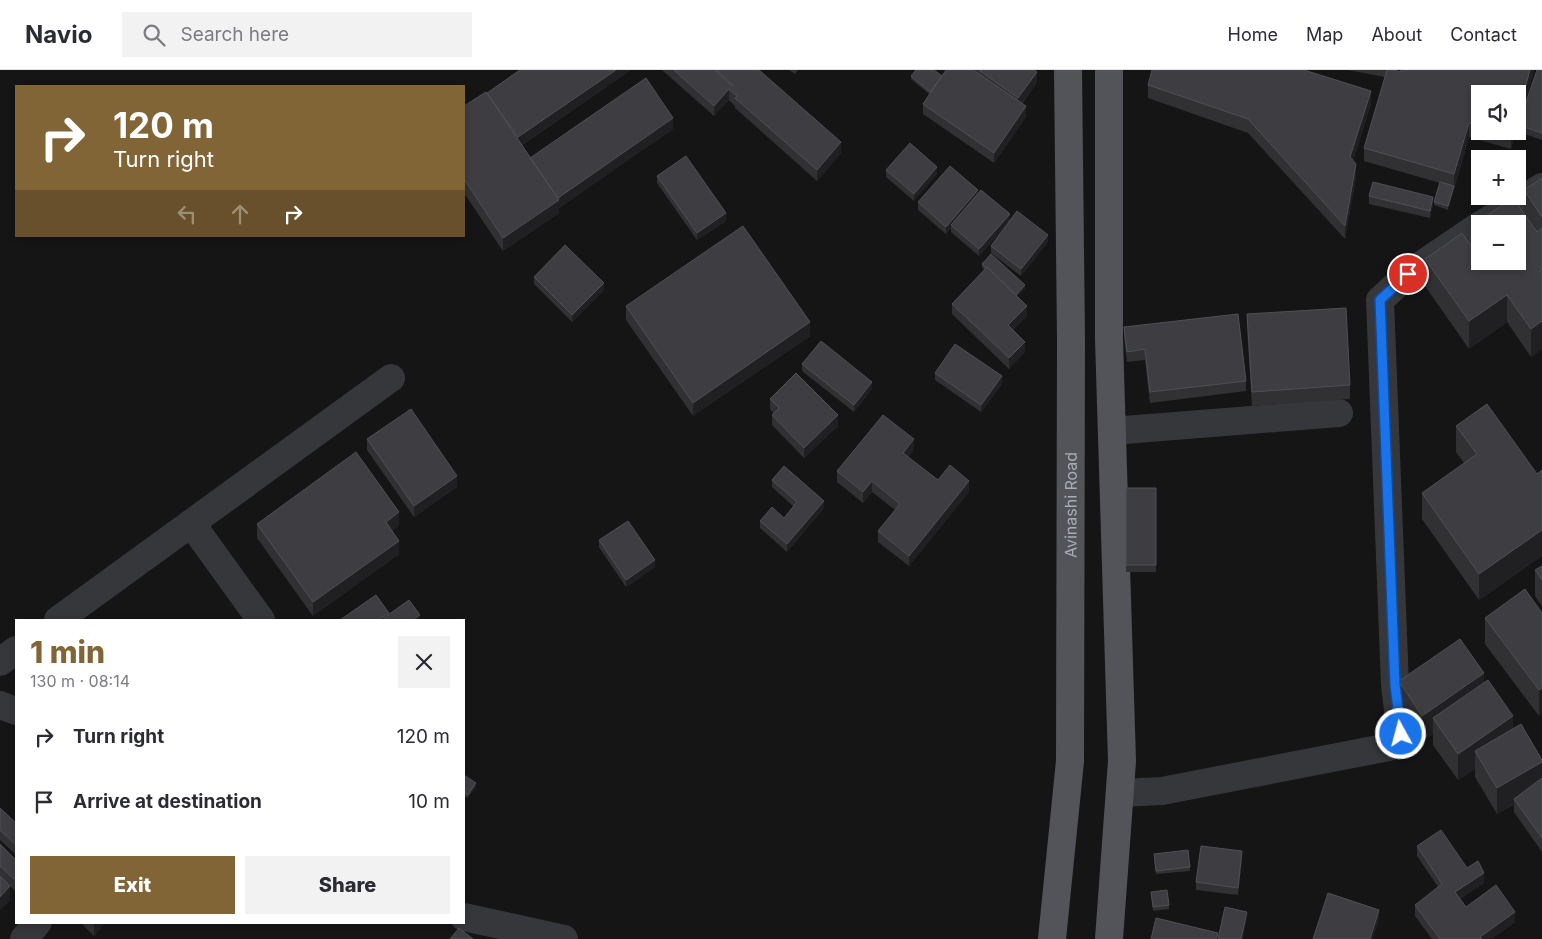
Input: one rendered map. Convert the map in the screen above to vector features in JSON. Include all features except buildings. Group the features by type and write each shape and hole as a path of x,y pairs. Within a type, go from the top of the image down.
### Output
{"main road":[{"name":"Avinashi Road","path":"1052,939 1070,762 1071,340 1068,70"},
{"path":"1109,70 1109,339 1122,761 1110,939"}],"street":[{"path":"1497,215 1542,187"},
{"path":"1120,793 1162,790 1389,747 1401,734 1395,685 1380,300 1408,274 1471,232"},
{"path":"59,619 390,378"},
{"path":"1112,431 1338,413"},
{"path":"191,523 260,619"},
{"path":"0,662 15,651"},
{"path":"0,705 15,711"},
{"path":"465,917 564,939"},
{"path":"24,939 36,924"}],"route":[{"path":"1401,734 1395,685 1380,300 1408,274"}]}
